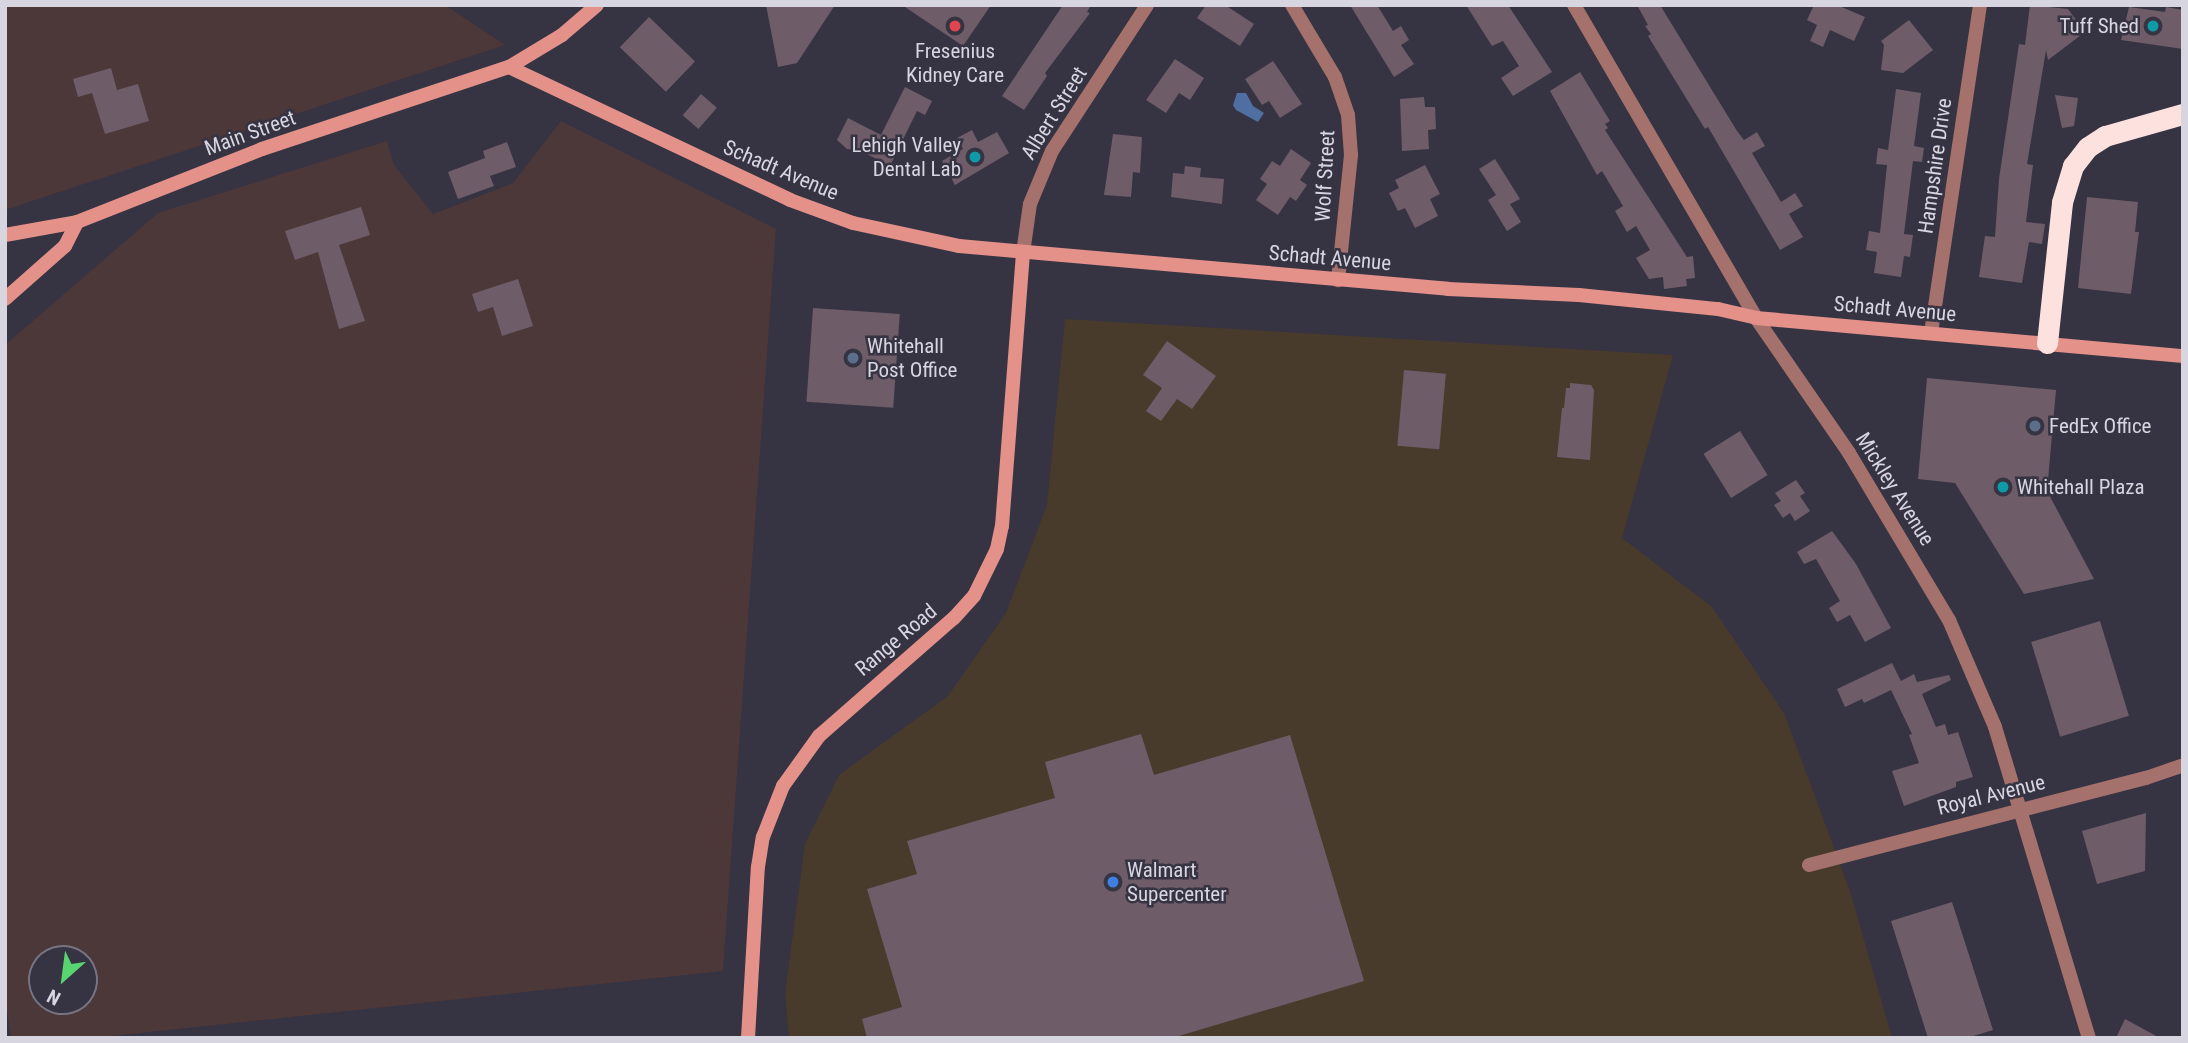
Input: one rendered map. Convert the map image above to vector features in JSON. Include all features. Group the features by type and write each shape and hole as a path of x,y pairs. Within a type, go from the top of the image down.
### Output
{"highway":[{"path":"2047,343 2062,202 2073,166 2088,147 2105,136 2183,114"}],"main road":[{"name":"Main Street","path":"5,234 77,222 262,149 509,67 562,35 597,5"},
{"name":"Schadt Avenue","path":"509,67 790,200 853,223 959,246 1338,280 1579,295 1718,309 1756,317 2183,356"},
{"path":"5,299 65,246 77,222"},
{"name":"Range Road","path":"748,1038 758,867 763,837 783,786 819,736 954,618 974,596 997,549 1002,526 1023,253"}],"street":[{"name":"Albert Street","path":"1023,253 1030,204 1052,151 1147,5"},
{"name":"Wolf Street","path":"1292,5 1335,76 1348,115 1351,155 1338,280"},
{"name":"Mickley Avenue","path":"1574,5 1756,317 1849,453 1949,620 1995,727 2089,1038"},
{"name":"Hampshire Drive","path":"1931,333 1980,5"},
{"name":"Royal Avenue","path":"1809,865 2019,808 2146,778 2183,765"}],"shaded area":[{"path":"5,5 445,5 505,45 5,210"},
{"path":"561,121 776,229 723,971 93,1038 11,1038 5,997 5,345 158,213 387,141 394,165 433,214 513,183"},
{"path":"1065,319 1673,355 1622,538 1712,607 1784,713 1850,891 1892,1038 789,1038 785,994 805,844 839,775 948,696 1006,613 1047,505"}],"water":[{"path":"1237,93 1246,93 1253,106 1264,113 1258,122 1236,110 1233,105"}],"building":[{"path":"766,5 835,5 797,63 778,67"},
{"name":"Fresenius Kidney Care","path":"902,5 991,5 963,46"},
{"path":"1063,5 1091,5 1087,12 1090,13 1045,73 1047,76 1024,110 1002,96"},
{"path":"1206,5 1225,5 1254,24 1240,46 1197,18"},
{"path":"1350,5 1377,5 1393,31 1401,26 1409,40 1401,45 1414,64 1394,77"},
{"path":"1466,5 1508,5 1552,72 1513,96 1501,78 1519,66 1503,41 1492,46"},
{"path":"1637,5 1660,5 1737,131 1744,140 1757,132 1765,146 1752,153 1781,202 1795,193 1803,206 1789,214 1803,237 1780,250 1708,127 1705,129 1648,36 1651,34 1645,26 1648,25"},
{"path":"1814,5 1837,5 1865,17 1854,41 1830,30 1823,47 1810,41 1817,25 1807,20"},
{"path":"2030,5 2068,9 2085,32 2048,60 2046,50 2027,164 2033,165 2026,222 2045,224 2042,244 2029,242 2022,283 1979,277 1985,236 1995,237 1999,179 2019,44 2025,45"},
{"name":"Tuff Shed","path":"2129,7 2165,12 2166,7 2183,10 2183,49 2121,40"},
{"path":"649,17 695,61 666,92 620,47"},
{"path":"1909,20 1933,50 1903,73 1881,70 1884,45 1881,41"},
{"path":"1175,59 1204,78 1190,100 1179,93 1166,113 1146,100"},
{"path":"1273,61 1302,104 1280,118 1269,101 1262,105 1245,79"},
{"path":"111,68 117,90 138,84 149,121 105,134 92,93 78,97 73,79"},
{"path":"1580,72 1610,121 1605,124 1608,128 1605,130 1687,257 1693,256 1695,278 1686,279 1687,286 1664,289 1663,277 1649,279 1636,258 1650,250 1636,226 1627,232 1615,211 1623,206 1602,171 1597,175 1550,91"},
{"path":"905,87 932,101 925,115 917,111 890,166 859,150 847,149 837,140 848,118 881,135"},
{"path":"1896,89 1921,93 1914,146 1924,148 1922,162 1913,161 1904,234 1913,235 1910,257 1904,256 1901,277 1874,273 1877,252 1866,250 1869,231 1880,233 1887,165 1876,164 1878,148 1888,150"},
{"path":"701,94 717,108 698,129 683,115"},
{"path":"2055,95 2078,98 2074,126 2062,128"},
{"path":"1424,97 1425,107 1435,107 1436,129 1428,130 1429,149 1402,151 1400,99"},
{"name":"Lehigh Valley Dental Lab","path":"972,130 978,142 997,132 1009,153 955,185 942,161 963,149 957,138"},
{"path":"1113,134 1142,137 1140,173 1133,172 1131,197 1104,195"},
{"path":"507,142 516,167 490,176 494,186 458,199 448,172 485,158 483,151"},
{"path":"1291,149 1311,163 1300,180 1307,185 1296,201 1290,197 1278,215 1256,200 1267,184 1260,179 1272,161 1280,166"},
{"path":"1495,159 1520,199 1510,204 1521,222 1507,231 1488,200 1496,195 1479,169"},
{"path":"1425,165 1440,194 1430,199 1438,216 1415,228 1405,208 1398,211 1389,193 1399,188 1395,180"},
{"path":"1185,166 1201,168 1200,177 1224,179 1222,204 1171,197 1173,173 1184,174"},
{"path":"2087,197 2138,202 2135,232 2139,232 2131,294 2078,288"},
{"path":"361,207 370,235 339,245 365,321 339,329 318,252 295,260 285,231"},
{"path":"518,279 533,326 502,336 493,307 478,312 472,294"},
{"name":"Whitehall Post Office","path":"813,308 900,314 893,408 806,402"},
{"path":"1167,341 1216,376 1192,409 1177,399 1161,421 1146,411 1162,388 1143,375"},
{"path":"1404,370 1446,374 1439,449 1397,446"},
{"name":"Whitehall Plaza","path":"1927,378 2056,390 2047,491 2094,579 2024,594 1955,483 1918,479"},
{"path":"1570,383 1591,385 1594,390 1590,460 1557,457 1562,408 1566,388 1570,388"},
{"path":"1740,431 1768,475 1731,498 1704,454"},
{"path":"1796,480 1805,493 1800,496 1810,511 1795,521 1790,513 1783,518 1774,505 1781,501 1775,493"},
{"path":"1832,531 1856,564 1891,628 1865,642 1850,615 1837,622 1829,608 1840,601 1816,559 1804,564 1797,552"},
{"path":"2100,621 2129,716 2060,737 2031,642"},
{"path":"1892,663 1901,681 1914,674 1917,682 1949,675 1951,680 1922,694 1936,727 1945,724 1948,735 1958,732 1973,777 1956,782 1956,787 1904,806 1892,771 1919,763 1909,735 1912,734 1891,690 1864,703 1862,699 1845,707 1837,689"},
{"name":"Walmart Supercenter","path":"1141,734 1154,775 1290,735 1364,981 1172,1038 867,1038 862,1019 902,1007 867,889 917,874 907,841 1055,798 1045,762"},
{"path":"2146,813 2145,871 2097,884 2082,831"},
{"path":"1952,902 1993,1030 1967,1038 1928,1038 1891,921"},
{"path":"2125,1019 2160,1038 2116,1038"}],"place":[{"name":"Fresenius Kidney Care","path":"955,26"},
{"name":"Tuff Shed","path":"2153,26"},
{"name":"Lehigh Valley Dental Lab","path":"975,157"},
{"name":"Whitehall Post Office","path":"853,358"},
{"name":"FedEx Office","path":"2035,426"},
{"name":"Whitehall Plaza","path":"2003,487"},
{"name":"Walmart Supercenter","path":"1113,882"}]}
